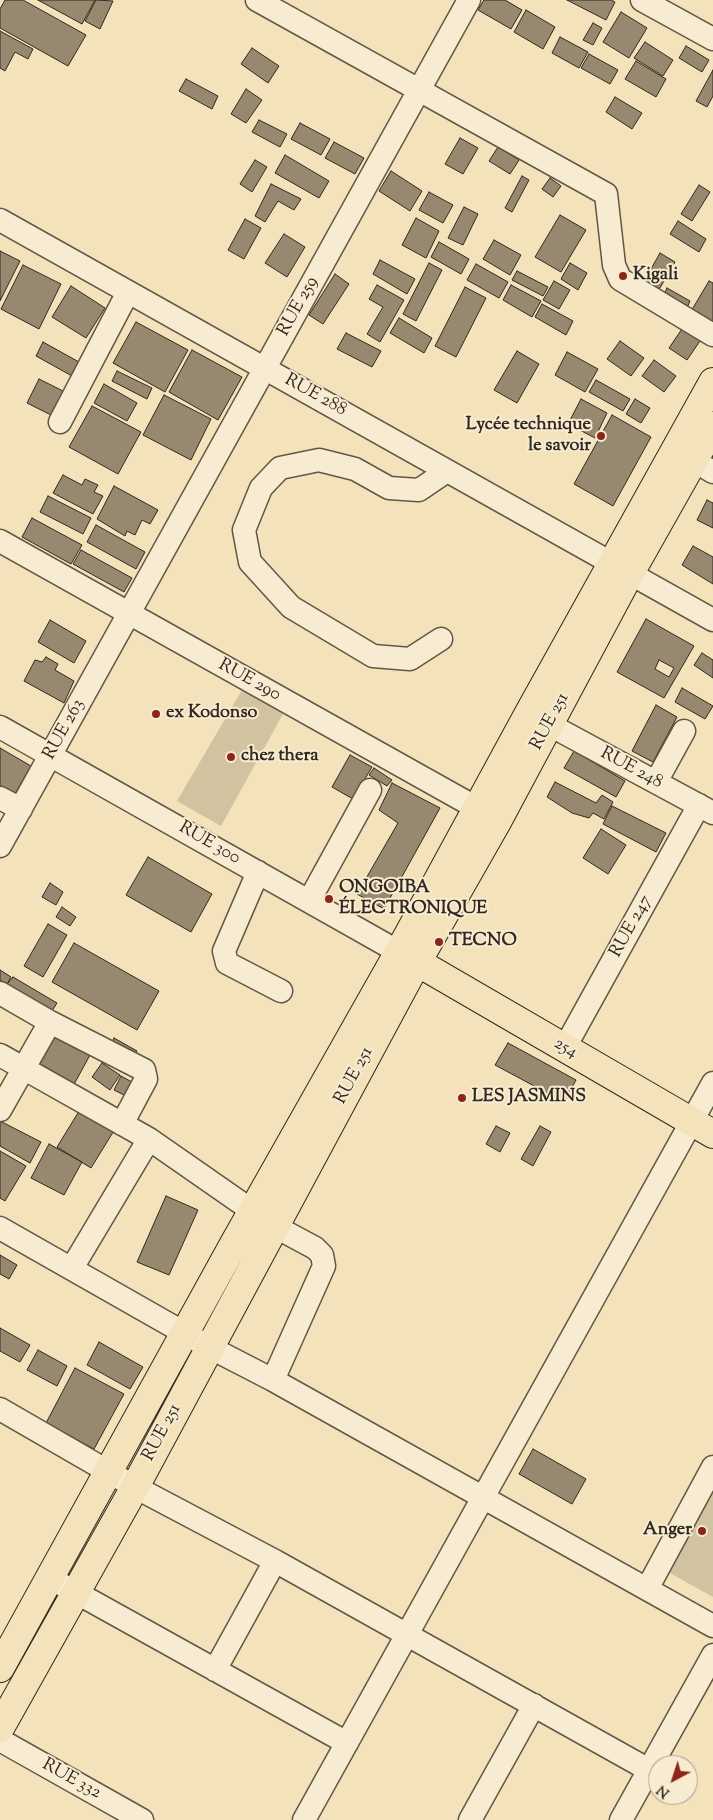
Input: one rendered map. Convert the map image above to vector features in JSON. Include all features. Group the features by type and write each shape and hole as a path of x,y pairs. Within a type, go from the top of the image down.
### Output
{"main road":[{"name":"RUE 251","path":"0,1728 135,1487 209,1347 264,1219 488,814 621,568 713,382"},
{"name":"RUE 251","path":"621,568 703,467 713,426"},
{"name":"254","path":"408,957 702,1128"},
{"name":"RUE 251","path":"0,1668 185,1333 264,1219"}],"street":[{"path":"257,0 606,194 614,265 620,279 713,335"},
{"name":"RUE 259","path":"129,613 469,0"},
{"path":"642,0 713,39"},
{"name":"RUE 288","path":"0,220 713,620"},
{"path":"60,422 128,292"},
{"path":"440,639 410,659 373,656 291,607 250,562 244,530 261,488 280,468 319,460 355,468 389,488 419,490 448,471"},
{"name":"RUE 290","path":"0,542 488,814"},
{"name":"RUE 263","path":"0,846 129,613"},
{"name":"RUE 248","path":"539,719 706,809"},
{"name":"RUE 300","path":"0,727 408,957"},
{"path":"656,782 684,731"},
{"path":"309,901 370,790"},
{"path":"0,798 20,809"},
{"name":"RUE 247","path":"564,1049 706,809"},
{"path":"258,872 224,951 227,963 281,991"},
{"path":"0,993 50,1022 144,1070 146,1079 122,1124"},
{"path":"0,1110 50,1022"},
{"path":"0,1056 148,1139 264,1219 315,1248 322,1255 324,1266 273,1380"},
{"path":"304,1820 483,1497 702,1128 713,1083"},
{"path":"72,1268 148,1139"},
{"path":"0,1228 209,1347 273,1380 713,1626"},
{"path":"0,1408 135,1487 276,1561 648,1769"},
{"path":"647,1589 713,1467"},
{"path":"215,1670 276,1561"},
{"path":"50,1578 347,1743"},
{"path":"657,1755 713,1655"},
{"path":"476,1818 534,1706"},
{"name":"RUE 332","path":"0,1740 142,1820"},
{"path":"622,1820 648,1772"}],"shaded area":[{"name":"chez thera","path":"242,690 283,714 221,826 177,801"},
{"name":"Anger","path":"713,1490 713,1597 668,1572"}],"building":[{"path":"5,0 23,0 86,35 68,66 0,28 0,9"},
{"path":"38,0 95,0 82,24"},
{"path":"96,0 113,1 100,29 85,21"},
{"path":"484,0 505,0 522,10 511,29 478,10"},
{"path":"567,0 611,0 615,2 606,20"},
{"path":"526,10 555,27 543,49 514,32"},
{"path":"621,12 647,28 629,58 603,42"},
{"path":"593,23 602,28 593,45 583,40"},
{"path":"0,31 33,49 28,59 15,52 5,71 0,68"},
{"path":"560,37 588,52 579,68 552,53"},
{"path":"645,42 673,60 663,76 634,58"},
{"path":"686,46 709,60 702,72 679,58"},
{"path":"252,48 279,66 268,83 241,64"},
{"path":"589,54 618,70 610,84 581,68"},
{"path":"636,61 666,79 656,97 625,79"},
{"path":"713,70 713,96 707,107 696,101"},
{"path":"186,79 218,96 212,109 179,91"},
{"path":"246,89 262,100 246,123 231,114"},
{"path":"615,97 642,113 632,129 606,112"},
{"path":"259,120 287,134 280,147 252,132"},
{"path":"300,123 330,139 321,155 291,139"},
{"path":"460,138 478,148 463,174 445,164"},
{"path":"334,142 364,158 355,174 325,158"},
{"path":"498,147 519,160 510,174 489,161"},
{"path":"285,155 329,181 319,198 275,173"},
{"path":"255,160 267,167 252,192 240,184"},
{"path":"391,171 422,191 410,211 379,191"},
{"path":"522,176 529,180 512,212 505,208"},
{"path":"550,178 561,186 553,197 542,189"},
{"path":"271,184 301,199 294,210 278,201 265,222 255,216"},
{"path":"699,185 710,192 692,221 681,214"},
{"path":"429,192 453,205 443,223 419,210"},
{"path":"464,207 478,214 463,245 448,238"},
{"path":"560,215 586,230 561,272 535,257"},
{"path":"416,218 439,231 426,258 402,245"},
{"path":"245,219 261,228 244,259 228,250"},
{"path":"678,221 706,239 699,252 670,234"},
{"path":"284,234 305,247 287,277 265,263"},
{"path":"494,240 521,255 510,275 483,259"},
{"path":"439,242 469,259 461,274 431,257"},
{"path":"0,251 20,261 0,301"},
{"path":"660,253 675,262 657,293 642,285"},
{"path":"380,260 415,279 407,294 373,274"},
{"path":"429,263 442,270 416,321 403,314"},
{"path":"570,263 587,273 578,290 561,279"},
{"path":"476,264 508,282 499,298 467,280"},
{"path":"23,265 61,284 39,329 1,309"},
{"path":"517,271 548,287 543,296 512,280"},
{"path":"335,274 349,284 323,324 309,315"},
{"path":"554,281 570,290 559,309 543,300"},
{"path":"709,281 713,283 713,324 690,313"},
{"path":"377,285 404,300 380,342 367,334 383,307 369,299"},
{"path":"511,285 541,301 532,317 503,300"},
{"path":"71,286 105,308 86,338 52,317"},
{"path":"465,287 486,298 456,357 435,346"},
{"path":"667,288 690,301 686,310 663,297"},
{"path":"542,304 573,321 566,335 535,317"},
{"path":"399,318 432,338 424,353 390,333"},
{"path":"136,322 188,350 165,392 113,363"},
{"path":"684,326 702,338 687,360 669,348"},
{"path":"346,333 381,351 372,367 337,349"},
{"path":"620,341 644,358 631,376 607,359"},
{"path":"43,342 79,362 72,376 36,356"},
{"path":"192,350 242,377 218,420 169,392"},
{"path":"517,351 539,364 517,403 494,390"},
{"path":"567,352 598,369 585,392 555,375"},
{"path":"654,360 676,376 664,392 642,376"},
{"path":"117,371 152,388 147,399 112,381"},
{"path":"39,379 65,392 53,416 27,403"},
{"path":"596,380 630,399 623,411 589,392"},
{"path":"104,384 137,403 127,421 94,403"},
{"path":"164,395 211,419 191,460 143,435"},
{"path":"581,399 607,413 595,438 568,424"},
{"path":"635,399 650,408 641,423 626,414"},
{"path":"92,406 141,432 118,474 69,447"},
{"path":"612,415 651,437 613,506 574,484"},
{"path":"63,475 82,485 85,479 98,485 94,492 103,496 93,514 53,493"},
{"path":"114,486 158,510 150,524 142,520 135,535 127,531 125,536 97,519"},
{"path":"48,496 91,518 83,534 40,512"},
{"path":"707,500 713,503 713,528 697,520"},
{"path":"32,518 82,545 71,564 22,537"},
{"path":"96,525 145,552 136,569 87,542"},
{"path":"693,546 713,557 713,584 682,565"},
{"path":"81,550 132,578 124,592 73,564"},
{"path":"646,619 694,646 664,698 617,672","holes":["659,660 674,668 669,677 655,669"]},
{"path":"50,620 86,641 74,663 38,642"},
{"path":"702,653 713,660 713,678 694,665"},
{"path":"46,657 58,664 55,670 74,681 64,703 24,681 35,660 42,662"},
{"path":"682,688 713,706 705,719 675,702"},
{"path":"656,705 677,717 653,762 632,751"},
{"path":"0,748 31,766 11,801 0,794"},
{"path":"574,751 625,781 616,797 564,768"},
{"path":"350,755 372,767 353,799 332,787"},
{"path":"374,768 392,780 387,786 369,775"},
{"path":"555,782 596,803 602,795 613,802 604,819 593,813 589,818 572,813 547,797"},
{"path":"392,783 440,808 384,909 357,894 398,823 379,810"},
{"path":"612,806 666,833 656,852 603,824"},
{"path":"601,829 626,845 608,874 583,858"},
{"path":"148,857 212,894 191,932 126,895"},
{"path":"50,883 63,892 56,905 42,897"},
{"path":"62,907 76,917 70,926 56,917"},
{"path":"48,924 67,935 43,977 24,966"},
{"path":"74,943 159,991 137,1030 52,982"},
{"path":"0,970 11,977 7,984 0,980"},
{"path":"13,977 57,1003 52,1011 7,984"},
{"path":"56,1035 90,1055 72,1088 38,1067"},
{"path":"114,1038 137,1051 132,1059 110,1046"},
{"path":"508,1043 576,1080 564,1102 495,1065"},
{"path":"102,1063 120,1075 110,1090 92,1077"},
{"path":"121,1076 139,1086 132,1099 114,1090"},
{"path":"81,1108 115,1129 91,1168 57,1147"},
{"path":"0,1121 41,1142 30,1163 0,1146"},
{"path":"496,1126 510,1133 500,1152 486,1144"},
{"path":"540,1126 551,1132 533,1166 521,1159"},
{"path":"49,1144 82,1162 64,1195 31,1178"},
{"path":"0,1151 26,1166 5,1201 0,1198"},
{"path":"166,1196 198,1210 169,1275 137,1262"},
{"path":"0,1255 17,1265 9,1279 0,1274"},
{"path":"0,1328 30,1345 20,1362 0,1351"},
{"path":"99,1342 143,1367 130,1389 87,1365"},
{"path":"38,1350 67,1366 57,1386 27,1370"},
{"path":"75,1368 124,1394 94,1449 46,1423"},
{"path":"533,1449 586,1479 572,1504 519,1474"}],"place":[{"name":"Kigali","path":"623,276"},
{"name":"Lycée technique le savoir","path":"601,436"},
{"name":"ex Kodonso","path":"156,714"},
{"name":"chez thera","path":"231,757"},
{"name":"ONGOIBA ÉLECTRONIQUE","path":"329,899"},
{"name":"TECNO","path":"439,942"},
{"name":"LES JASMINS","path":"462,1098"},
{"name":"Anger","path":"702,1531"}]}
